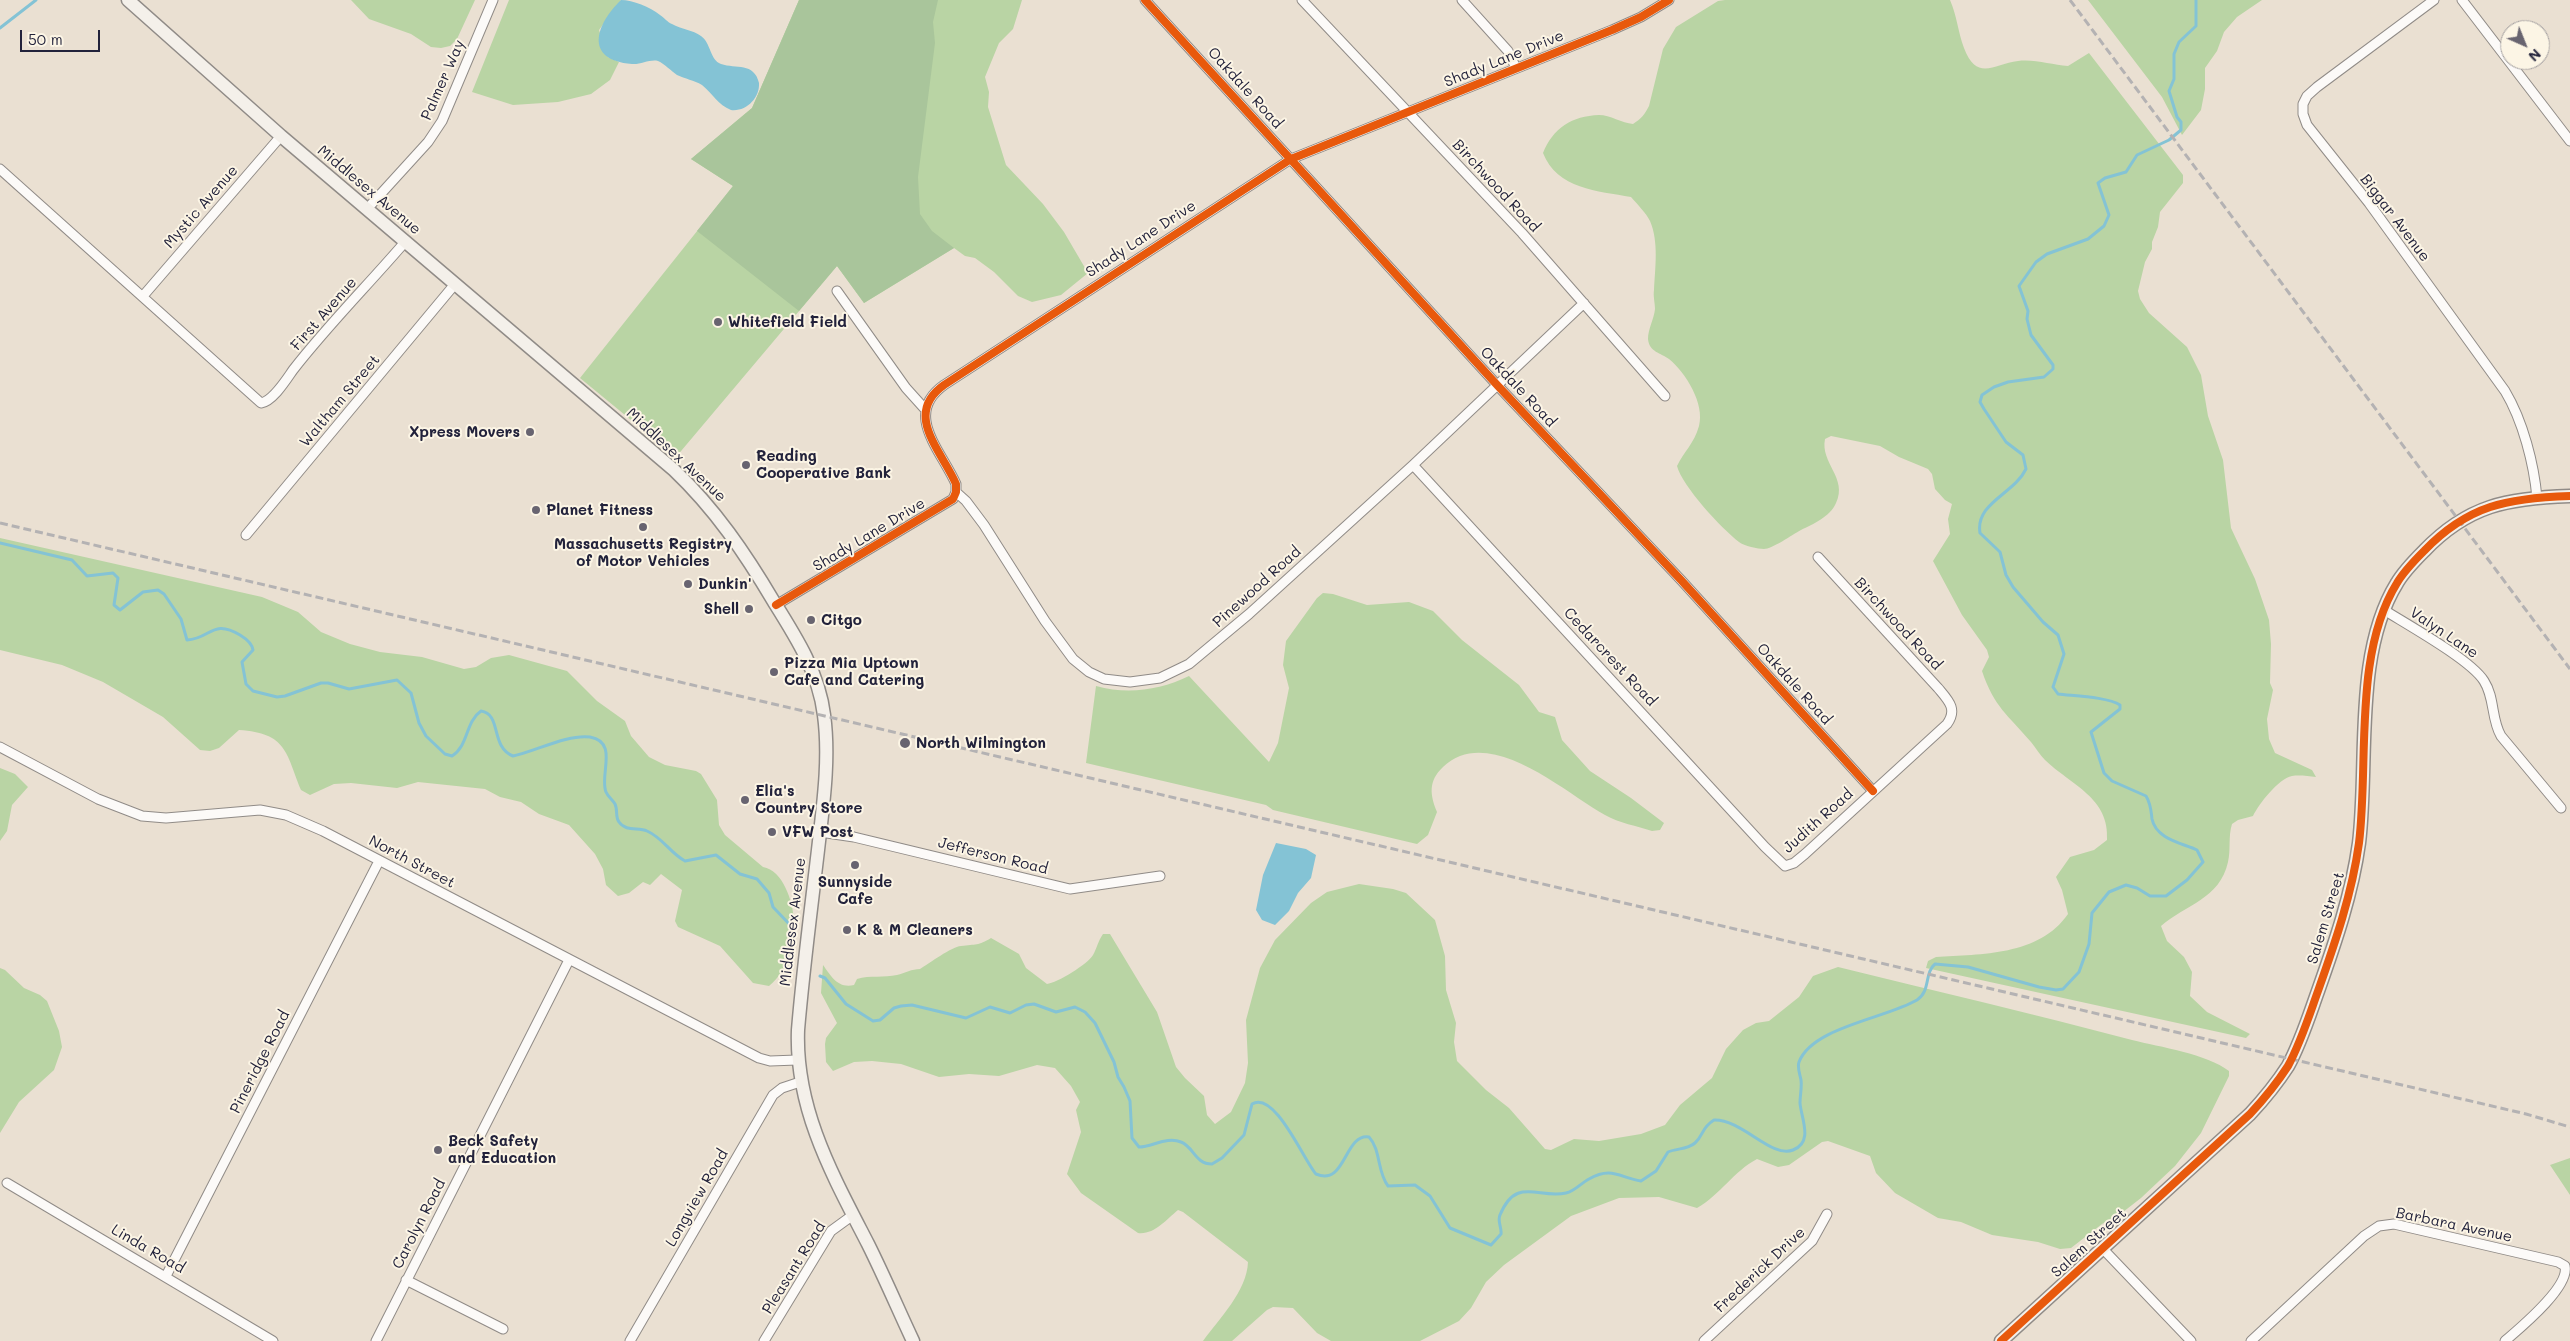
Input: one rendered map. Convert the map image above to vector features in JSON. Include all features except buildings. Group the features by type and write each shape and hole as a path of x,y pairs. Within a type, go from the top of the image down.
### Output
{"main road":[{"name":"Middlesex Avenue","path":"128,0 281,136 654,452 693,488 730,532 776,605 802,650 818,686 822,705 826,766 801,998 797,1060 800,1082 819,1145 913,1341"},
{"name":"Salem Street","path":"2001,1341 2250,1114 2282,1075 2297,1047 2331,953 2353,880 2363,804 2368,677 2384,610 2404,572 2429,546 2459,521 2487,508 2537,498 2570,496"}],"street":[{"name":"Palmer Way","path":"367,210 428,142 442,121 493,0"},
{"name":"Oakdale Road","path":"1145,0 1498,386 1681,580 1873,791"},
{"name":"Birchwood Road","path":"1302,0 1584,303 1665,396"},
{"path":"1462,0 1508,51 1516,68"},
{"name":"Shady Lane Drive","path":"924,408 932,394 944,385 1291,159 1628,23 1669,0"},
{"name":"Biggar Avenue","path":"2434,0 2316,87 2304,100 2302,114 2317,139 2369,203 2505,391 2516,413 2527,450 2537,498"},
{"path":"2462,0 2570,141"},
{"name":"Mystic Avenue","path":"143,296 281,136"},
{"path":"0,169 143,296"},
{"name":"First Avenue","path":"143,296 258,402 263,403 406,242"},
{"name":"Waltham Street","path":"246,535 456,284"},
{"path":"837,291 906,388 924,408 926,425 956,484 956,492"},
{"name":"Pinewood Road","path":"956,492 966,501 984,525 1045,621 1073,659 1096,676 1115,681 1130,682 1171,674 1201,655 1413,465 1584,303"},
{"name":"Cedarcrest Road","path":"1413,465 1765,847 1781,864 1787,866"},
{"name":"Shady Lane Drive","path":"776,605 946,504 956,492"},
{"name":"Birchwood Road","path":"1818,557 1951,703 1952,712"},
{"name":"Valyn Lane","path":"2384,610 2479,674 2491,696 2495,722 2501,736 2561,808"},
{"name":"Judith Road","path":"1787,866 1805,854 1947,724 1952,712"},
{"name":"North Street","path":"0,747 129,812 166,818 260,810 311,825 759,1058 770,1061 797,1060"},
{"name":"Jefferson Road","path":"820,832 854,836 1070,889 1160,876"},
{"name":"Pineridge Road","path":"166,1276 379,861"},
{"name":"Carolyn Road","path":"376,1341 570,960"},
{"name":"Longview Road","path":"630,1341 773,1096 782,1088 800,1082"},
{"name":"Linda Road","path":"7,1183 273,1341"},
{"name":"Frederick Drive","path":"1704,1341 1812,1241 1827,1214"},
{"name":"Pleasant Road","path":"764,1341 830,1231 853,1215"},
{"name":"Barbara Avenue","path":"2251,1341 2364,1236 2379,1226 2387,1224 2400,1224 2558,1262 2565,1266 2567,1274 2558,1293 2506,1341"},
{"path":"2103,1249 2191,1341"},
{"path":"406,1280 503,1330"}],"green space":[{"path":"351,0 475,0 457,39 450,46 441,48 431,47 411,34 369,19"},
{"path":"509,0 621,0 599,30 608,57 619,62 610,80 591,94 558,102 513,105 472,92"},
{"path":"799,0 1022,0 1013,29 999,43 985,77 989,92 988,107 1006,165 1043,204 1064,232 1088,273 1061,295 1032,302 1018,296 994,272 975,258 965,256 954,248 864,303 837,266 676,457 580,378 733,186 691,159 752,108"},
{"path":"799,0 938,0 933,22 935,43 918,177 920,214 932,231 954,248 864,303 837,266 799,311 697,231 733,186 691,159 752,108"},
{"path":"1950,0 1964,48 1969,58 1980,68 1994,67 2018,61 2037,61 2068,66 2089,53 2183,175 2183,183 2160,212 2152,249 2145,262 2138,291 2140,299 2149,313 2187,347 2201,375 2208,416 2223,460 2231,528 2255,579 2269,620 2271,644 2270,683 2273,690 2267,719 2269,739 2275,753 2312,770 2316,777 2292,776 2287,778 2270,793 2253,816 2238,820 2232,824 2228,862 2224,875 2218,885 2210,893 2161,926 2167,941 2184,957 2192,972 2190,996 2207,1012 2250,1034 2246,1038 1926,968 1928,961 1936,957 2008,950 2041,938 2056,928 2068,914 2062,890 2056,877 2070,857 2094,850 2107,840 2106,826 2102,813 2087,794 2043,758 2002,710 1991,693 1982,671 1989,657 1987,650 1962,615 1933,561 1950,534 1948,519 1952,504 1945,500 1935,489 1932,474 1928,469 1899,457 1880,446 1831,436 1825,439 1825,448 1826,456 1839,486 1836,503 1830,512 1816,523 1764,549 1751,547 1739,542 1704,507 1686,484 1677,466 1699,426 1700,417 1697,399 1682,372 1669,359 1656,352 1651,347 1648,339 1655,309 1656,264 1655,238 1650,221 1631,197 1592,190 1568,181 1549,165 1543,153 1547,144 1558,130 1580,118 1603,115 1633,124 1638,120 1649,106 1663,49 1676,27 1718,1"},
{"path":"2088,0 2262,0 2237,17 2224,32 2217,51 2205,68 2205,89 2201,110 2182,135 2162,97"},
{"path":"0,538 262,597 298,612 321,632 350,644 380,652 422,657 464,669 476,667 491,658 509,655 567,671 597,701 625,721 631,736 649,757 665,765 696,771 701,774 717,800 719,825 725,835 763,867 770,869 781,880 792,905 794,920 790,954 784,967 769,986 753,983 720,946 678,927 675,921 682,890 661,874 650,885 643,882 629,893 618,896 606,885 603,869 595,854 569,825 539,814 521,802 500,797 485,789 418,782 397,788 351,783 334,784 310,795 301,790 282,747 267,735 239,730 219,748 210,751 200,750 163,717 103,682 62,665 0,650"},
{"path":"1323,593 1333,594 1367,605 1409,602 1433,611 1462,640 1519,685 1539,712 1555,717 1562,740 1590,771 1664,823 1660,830 1652,831 1610,818 1526,766 1504,757 1482,753 1462,756 1438,772 1432,788 1437,812 1428,835 1417,844 1273,810 1266,805 1086,763 1096,686 1120,690 1144,690 1167,685 1189,676 1269,762 1278,743 1289,688 1283,665 1286,641 1317,598"},
{"path":"0,768 15,774 28,787 12,805 7,831 0,841"},
{"path":"1359,884 1406,893 1435,920 1445,956 1446,990 1456,1023 1454,1042 1457,1061 1486,1090 1509,1108 1545,1149 1551,1150 1574,1139 1599,1141 1641,1134 1665,1125 1680,1105 1712,1078 1726,1049 1743,1030 1756,1023 1769,1021 1799,997 1813,976 1838,967 2183,1052 2220,1065 2229,1071 2229,1076 2201,1133 2175,1166 2141,1198 2123,1212 2102,1224 2071,1248 2060,1249 2038,1242 1992,1235 1961,1222 1938,1218 1895,1193 1876,1173 1870,1156 1828,1141 1822,1142 1789,1165 1778,1167 1757,1159 1741,1170 1713,1197 1697,1208 1659,1197 1619,1198 1571,1216 1504,1265 1486,1282 1471,1308 1459,1321 1420,1341 1331,1341 1317,1333 1293,1308 1273,1307 1267,1310 1232,1341 1203,1341 1238,1294 1248,1262 1183,1212 1178,1210 1155,1229 1149,1232 1138,1233 1081,1193 1067,1174 1081,1132 1076,1110 1080,1102 1071,1086 1055,1068 1037,1065 999,1076 969,1074 939,1077 901,1064 872,1061 854,1062 833,1071 826,1062 826,1038 837,1023 821,993 823,965 836,981 848,986 854,985 857,979 892,976 920,969 952,949 980,944 991,938 1019,954 1026,968 1047,984 1065,977 1079,968 1093,955 1103,934 1110,934 1157,1012 1176,1067 1204,1096 1207,1115 1215,1124 1231,1112 1245,1083 1248,1063 1246,1020 1260,968 1275,940 1311,903 1327,892"},
{"path":"0,968 5,970 24,988 40,995 47,1001 59,1031 62,1047 54,1070 19,1102 0,1133"},
{"path":"2570,1158 2570,1195 2550,1165"}],"water":[{"path":"621,0 631,1 646,7 670,23 698,34 707,43 717,62 749,69 757,76 759,83 755,99 742,109 731,110 719,102 702,85 677,75 658,61 632,64 616,61 606,56 600,48 601,30 612,9"},
{"path":"1276,843 1306,849 1316,855 1311,878 1298,893 1289,911 1275,925 1262,920 1256,910 1263,875"}],"waterway":[{"path":"0,28 36,0"},
{"path":"820,976 825,978 846,1004 873,1021 880,1020 894,1008 912,1005 966,1018 990,1007 1010,1013 1026,1005 1034,1004 1056,1012 1075,1007 1085,1012 1095,1023 1114,1062 1118,1077 1130,1101 1132,1138 1139,1147 1176,1140 1185,1144 1202,1161 1212,1164 1222,1158 1244,1135 1252,1104 1261,1102 1270,1107 1279,1117 1316,1174 1326,1176 1333,1173 1354,1143 1361,1138 1369,1137 1373,1142 1382,1174 1388,1186 1415,1185 1430,1196 1450,1228 1491,1245 1501,1234 1499,1217 1506,1203 1513,1196 1521,1192 1566,1193 1589,1179 1604,1173 1616,1174 1641,1181 1656,1171 1668,1152 1689,1147 1695,1143 1707,1126 1714,1120 1725,1121 1776,1149 1793,1150 1799,1146 1805,1136 1800,1103 1801,1083 1798,1064 1807,1050 1819,1040 1834,1032 1917,1000 1924,992 1930,972 1935,964 1968,967 2039,987 2056,990 2063,989 2079,972 2089,944 2092,913 2109,892 2126,885 2137,888 2150,896 2166,896 2187,880 2203,862 2197,850 2164,836 2154,826 2150,805 2146,796 2112,781 2104,773 2091,732 2120,709 2120,705 2115,702 2099,699 2058,694 2053,687 2064,654 2058,635 2043,622 2013,587 2006,575 2000,552 1980,533 1980,523 1983,514 1989,506 2020,478 2026,469 2023,455 2006,442 1980,402 1982,395 1994,387 2008,382 2044,377 2053,369 2053,365 2031,335 2027,319 2028,311 2019,286 2036,262 2047,254 2088,239 2104,226 2109,215 2098,183 2105,178 2126,172 2137,155 2169,140 2181,130 2181,122 2177,117 2169,91 2174,79 2174,54 2179,42 2196,26 2196,0"},
{"path":"0,543 72,560 87,576 113,573 118,578 114,605 120,610 143,592 158,590 164,594 181,619 187,640 195,639 223,628 240,635 250,643 253,650 242,662 246,684 253,691 277,697 321,683 349,689 397,680 411,693 419,723 426,736 445,754 452,756 461,746 472,721 481,711 487,713 492,718 501,746 513,756 571,738 590,737 599,740 604,745 606,752 604,785 606,792 615,804 617,818 622,825 653,834 685,861 716,855 740,874 757,879 769,893 773,907 793,928"}],"railway":[{"path":"2070,0 2570,669"},
{"path":"0,523 2526,1114 2570,1127"}],"cycle path":[{"path":"1145,0 1498,386 1681,580 1873,791"},
{"path":"776,605 953,499 956,492 956,484 929,433 926,420 926,408 932,396 944,385 1291,159 1612,30 1641,17 1669,0"},
{"path":"2001,1341 2250,1114 2270,1091 2293,1057 2324,973 2352,881 2359,843 2362,811 2368,675 2374,642 2383,611 2397,583 2413,562 2440,536 2473,514 2508,502 2570,496"}],"place":[{"name":"Whitefield Field","path":"718,322"},
{"name":"Xpress Movers","path":"530,432"},
{"name":"Reading Cooperative Bank","path":"746,465"},
{"name":"Planet Fitness","path":"536,510"},
{"name":"Massachusetts Registry of Motor Vehicles","path":"643,527"},
{"name":"Dunkin'","path":"688,584"},
{"name":"Shell","path":"749,609"},
{"name":"Citgo","path":"811,620"},
{"name":"Pizza Mia Uptown Cafe and Catering","path":"774,672"},
{"name":"North Wilmington","path":"905,743"},
{"name":"Elia's Country Store","path":"745,800"},
{"name":"VFW Post","path":"772,832"},
{"name":"Sunnyside Cafe","path":"855,865"},
{"name":"K & M Cleaners","path":"847,930"},
{"name":"Beck Safety and Education","path":"438,1150"}]}
